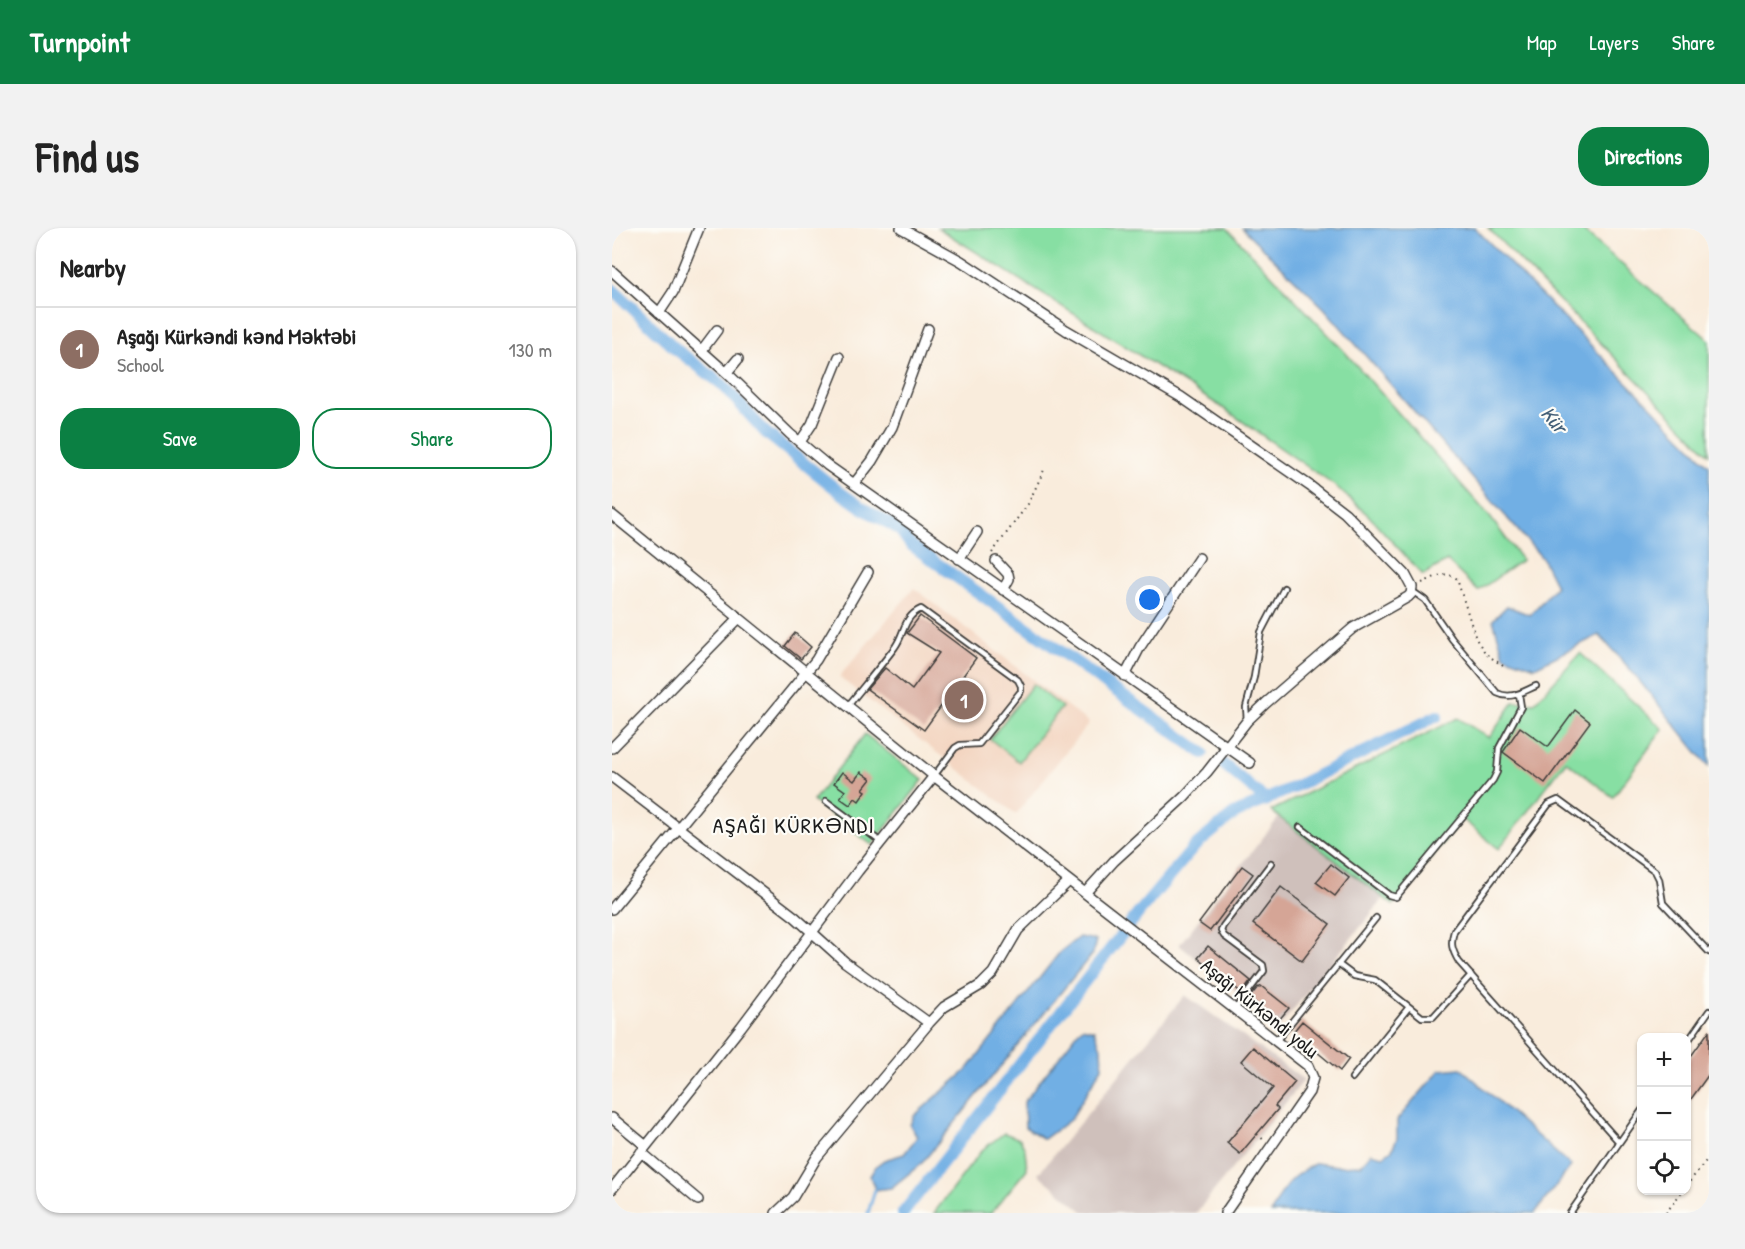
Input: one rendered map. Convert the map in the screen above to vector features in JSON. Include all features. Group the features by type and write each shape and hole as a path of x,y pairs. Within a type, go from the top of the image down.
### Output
{"street":[{"path":"659,313 673,292 699,228"},
{"path":"901,228 961,261 1057,325 1181,397 1310,486 1345,513 1405,574 1412,589 1401,603 1353,628 1247,721 1184,797 1114,861 1084,893"},
{"path":"612,271 727,372 827,465 1250,763"},
{"path":"854,484 872,461 892,427 928,329"},
{"path":"702,350 717,330"},
{"path":"800,442 812,424 839,357"},
{"path":"727,372 738,359"},
{"name":"Aşağı Kürkəndi yolu","path":"612,515 934,776 1308,1066 1312,1071 1312,1085 1225,1213"},
{"path":"960,559 977,532"},
{"path":"994,558 1008,574 1008,583 1003,590"},
{"path":"1125,676 1140,647 1199,558"},
{"path":"612,909 806,673 822,651 868,572"},
{"path":"612,748 739,618"},
{"path":"612,1189 741,1027 812,931 934,776"},
{"path":"612,777 812,931 845,962 929,1023"},
{"path":"776,1213 793,1197 818,1157 929,1023 944,1007 981,985 993,973 1018,930 1069,881"},
{"path":"612,1118 698,1200"}],"lane":[{"path":"1247,721 1246,707 1254,677 1261,633 1284,588"},
{"path":"1412,589 1425,600 1452,639 1497,693 1504,696 1518,694 1536,687"},
{"path":"847,706 896,646 904,624 921,609 1018,680 1021,691 979,744 960,745 955,748 934,776"},
{"path":"1300,827 1389,895 1396,897 1495,776 1499,748 1521,707 1518,694"},
{"path":"1619,1142 1452,951 1451,940 1454,931 1549,804 1558,800 1655,871 1664,903 1709,952"},
{"path":"826,801 881,842"},
{"path":"1235,1009 1264,971 1263,965 1221,932 1223,926 1271,863"},
{"path":"1276,1041 1376,918"},
{"path":"1338,964 1353,976 1375,980 1422,1017 1433,1017 1471,975"},
{"path":"1352,1078 1409,1007"},
{"path":"1691,1037 1709,1011"},
{"path":"1570,1213 1637,1116"}],"path":[{"path":"994,558 1028,504 1045,468"},
{"path":"1412,589 1446,573 1451,574 1456,579 1476,639 1486,654 1506,668"},
{"path":"1691,1180 1709,1157"},
{"path":"1666,1213 1680,1195"}],"shaded area":[{"path":"914,588 1089,723 1016,814 839,677"},
{"path":"1279,817 1384,898 1280,1026 1179,945"},
{"path":"1185,995 1304,1080 1196,1213 1085,1213 1038,1174"}],"green space":[{"path":"938,228 1227,228 1344,351 1490,517 1522,560 1478,591 1447,561 1423,575 1368,515 1335,486 1223,408"},
{"path":"1488,228 1580,228 1709,340 1709,454"},
{"path":"1580,653 1663,729 1613,797 1566,761 1499,849 1462,819 1393,905 1271,811 1458,718 1489,738 1514,702 1534,703"},
{"path":"1033,684 1062,707 1019,762 990,739"},
{"path":"865,734 923,780 872,845 813,801"},
{"path":"1004,1133 1020,1139 1025,1150 1027,1169 991,1213 934,1213 982,1150"}],"water":[{"name":"Kür","path":"1242,228 1475,228 1709,465 1709,767 1629,668 1599,635 1535,667 1504,656 1493,620 1507,606 1530,615 1556,586 1542,558 1324,308"},
{"path":"1079,937 1096,940 1093,953 922,1163 891,1188 875,1190 870,1176 876,1166 884,1160 904,1154 917,1137 910,1125 914,1116 967,1070 1060,952"},
{"path":"1082,1027 1094,1030 1101,1047 1102,1067 1071,1119 1044,1139 1025,1127 1024,1102"},
{"path":"1461,1068 1571,1166 1535,1213 1271,1213 1282,1192 1294,1177 1316,1163 1338,1166 1361,1165 1371,1153 1383,1156 1392,1150 1397,1138 1397,1120 1440,1070"}],"building":[{"path":"920,616 976,658 924,730 867,689 885,668 912,690 939,653 907,633"},
{"path":"795,633 811,647 801,659 785,646"},
{"path":"1575,710 1590,722 1545,783 1503,752 1520,727 1548,747"},
{"path":"842,772 854,781 861,772 871,779 863,789 866,791 859,801 855,798 850,805 840,798 845,791 834,783"},
{"path":"1331,864 1349,878 1335,896 1316,882"},
{"path":"1242,866 1253,874 1210,931 1199,923"},
{"path":"1281,887 1330,924 1302,961 1253,924"},
{"path":"1208,946 1251,981 1242,993 1198,958"},
{"path":"1261,986 1289,1008 1278,1021 1249,998"},
{"path":"1302,1021 1349,1059 1340,1071 1293,1032"},
{"path":"1709,1031 1709,1074 1691,1099 1691,1087 1691,1056"},
{"path":"1253,1047 1295,1082 1275,1106 1278,1109 1240,1154 1227,1143 1273,1088 1241,1061"}],"waterway":[{"path":"612,289 677,350 723,385 765,432 841,493 899,529 910,544 1203,753"},
{"path":"903,1213 1141,910 1195,846 1234,814 1437,716"},
{"path":"1223,764 1265,801"},
{"path":"868,1213 875,1190"}],"place":[{"name":"Aşağı Kürkəndi kənd Məktəbi","path":"964,700"}],"district":[{"name":"AŞAĞI KÜRKƏNDI","path":"794,825"}]}
